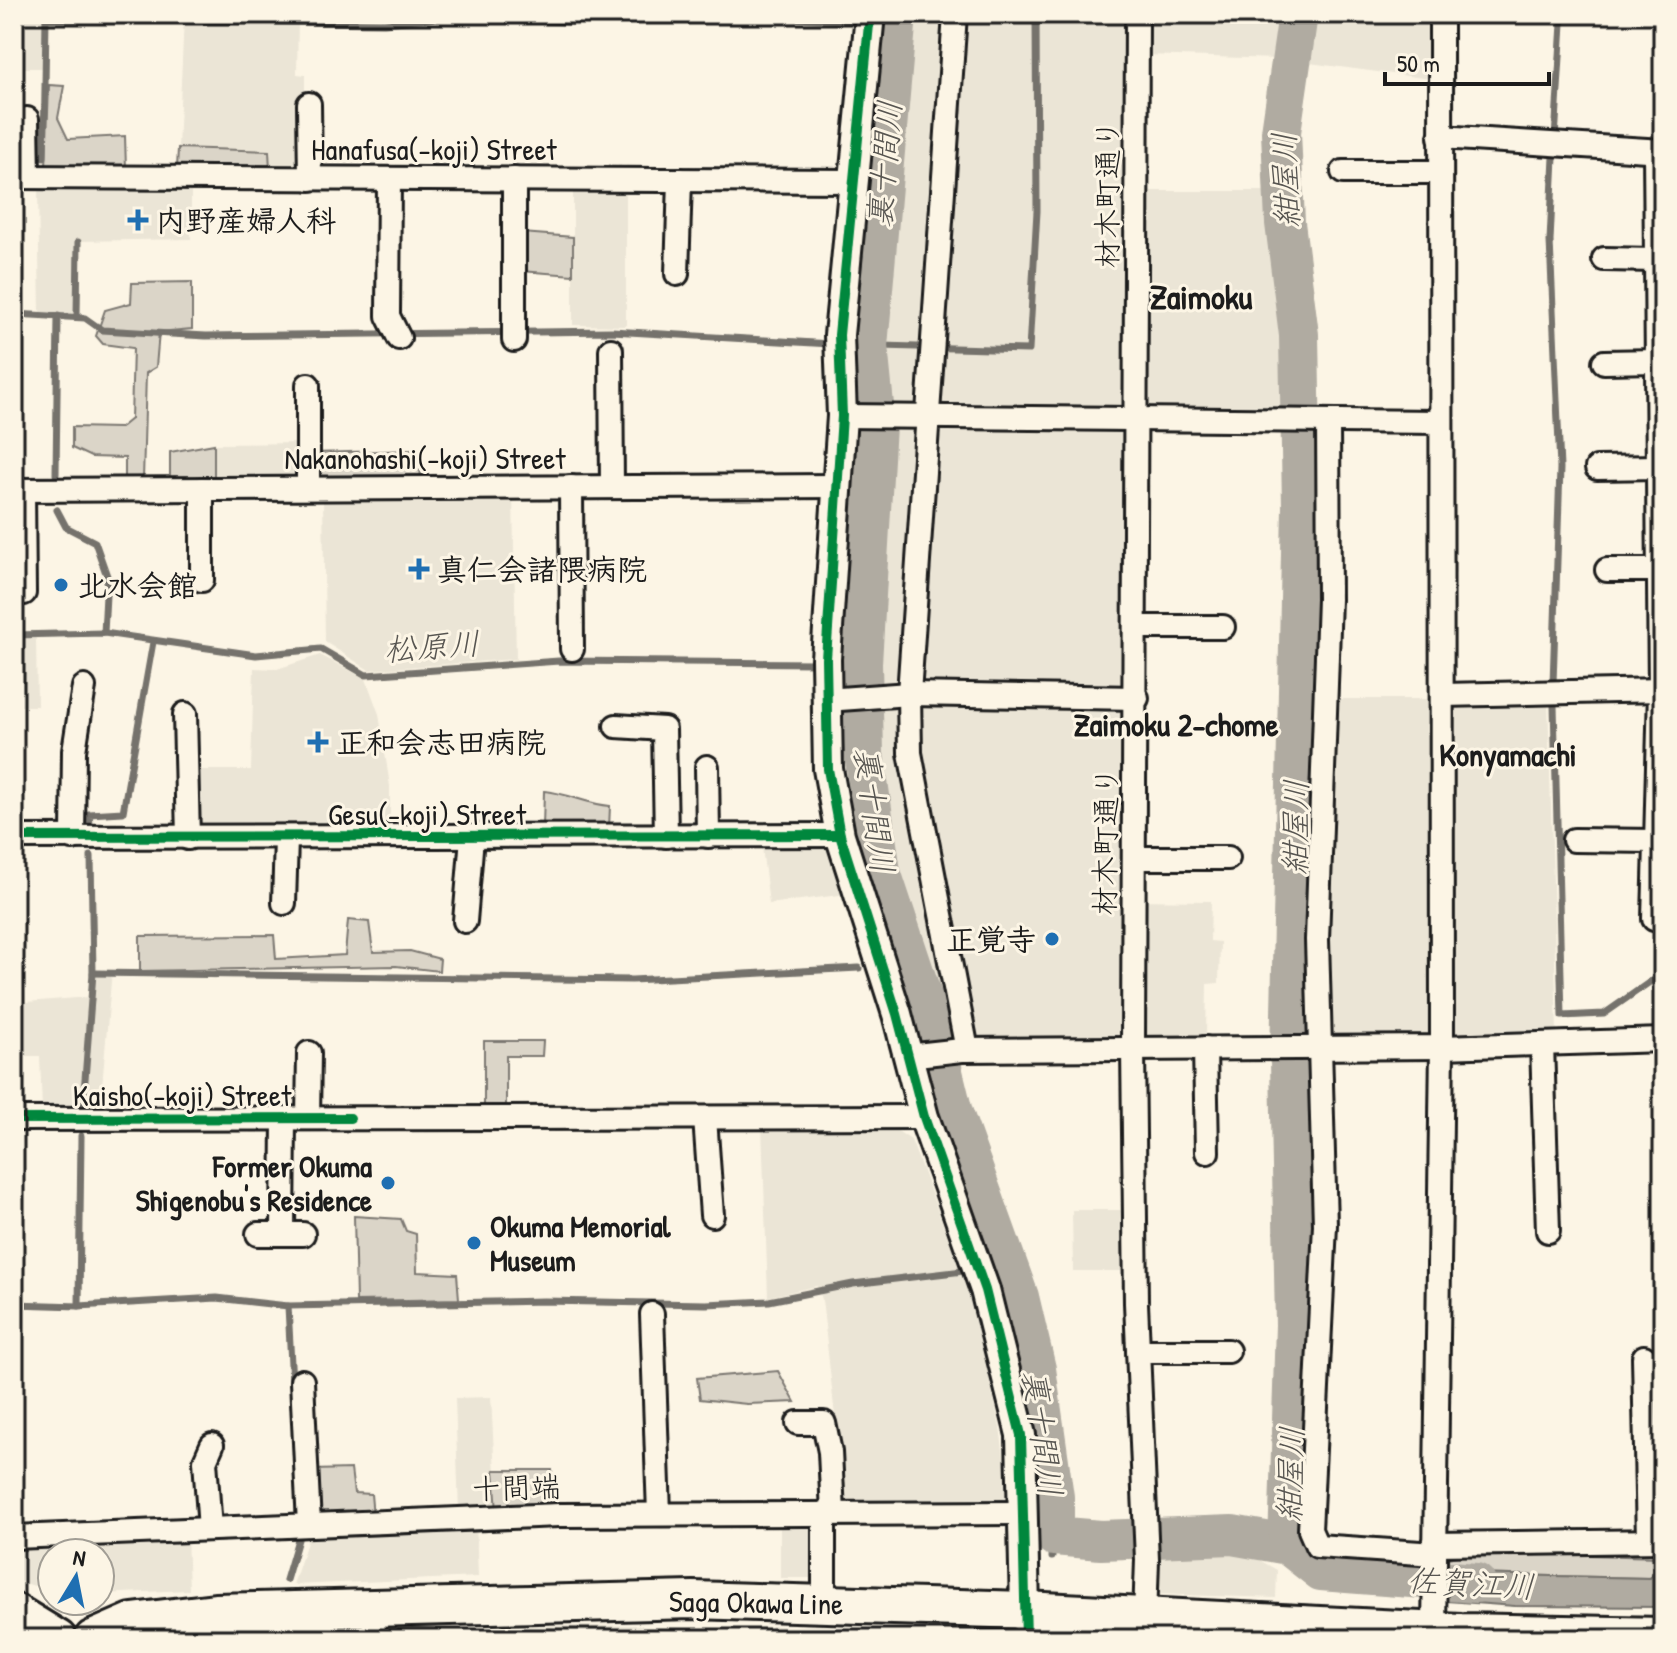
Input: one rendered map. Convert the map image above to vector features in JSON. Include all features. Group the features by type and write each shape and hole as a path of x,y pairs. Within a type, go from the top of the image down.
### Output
{"main road":[{"name":"Saga Okawa Line","path":"93,1639 132,1622 223,1626 374,1623 824,1589 1026,1625 1145,1618 1452,1634 1663,1636"},
{"path":"14,1612 58,1639"}],"street":[{"path":"955,14 933,348 904,694 910,753 964,1050"},
{"name":"材木町通り","path":"1137,14 1137,698 1133,1049 1138,1351 1147,1560 1145,1618"},
{"path":"1441,14 1442,1047 1435,1595 1452,1634"},
{"path":"870,23 839,343 847,416 836,486 826,663 831,699 828,769 840,835 910,1055 924,1117 976,1268 1021,1435 1026,1625"},
{"path":"309,104 310,179"},
{"path":"21,177 27,119"},
{"path":"1440,137 1659,151 1656,260 1662,690 1654,919"},
{"path":"1343,172 1440,172"},
{"name":"Hanafusa(-koji) Street","path":"21,177 853,181"},
{"path":"389,179 388,316 397,333"},
{"path":"514,179 514,330"},
{"path":"677,274 680,180"},
{"path":"1604,259 1656,260"},
{"path":"611,350 612,487"},
{"path":"1604,362 1657,361"},
{"path":"308,385 308,488"},
{"path":"847,416 902,419 928,414 1440,422"},
{"path":"1310,421 1329,599 1317,940 1325,1225 1310,1530 1317,1546 1435,1553 1657,1540 1644,1357"},
{"path":"1597,468 1658,467"},
{"name":"Nakanohashi(-koji) Street","path":"18,490 836,486"},
{"path":"571,487 572,649"},
{"path":"202,489 202,580"},
{"path":"18,490 24,593"},
{"path":"1607,570 1659,570"},
{"path":"1136,627 1223,627"},
{"path":"73,838 74,751 84,687"},
{"path":"1443,695 1662,690"},
{"path":"831,699 904,694 1137,698"},
{"path":"185,714 188,838"},
{"path":"616,726 664,729 666,836"},
{"path":"707,767 708,836"},
{"name":"Gesu(-koji) Street","path":"14,837 286,839 840,835"},
{"path":"465,921 472,837"},
{"path":"284,903 286,839"},
{"path":"1574,840 1656,841"},
{"path":"1135,858 1228,858"},
{"path":"910,1055 964,1050 1442,1047 1663,1040"},
{"path":"1542,1044 1548,1231"},
{"path":"1205,1048 1207,1152"},
{"path":"308,1118 309,1053"},
{"name":"Kaisho(-koji) Street","path":"14,1119 924,1117"},
{"path":"258,1234 293,1234 284,1118"},
{"path":"705,1118 712,1215"},
{"path":"652,1314 651,1375 659,1514"},
{"path":"1138,1351 1228,1351"},
{"path":"302,1381 309,1525"},
{"path":"798,1423 824,1423 830,1452 824,1589"},
{"path":"210,1529 205,1461 212,1445"},
{"name":"十間端","path":"14,1537 659,1514 1021,1513"}],"shaded area":[{"path":"14,14 298,18 297,74 305,75 305,169 177,169 184,17 44,16 43,68 14,68"},
{"path":"381,14 714,14 714,17 445,15 381,20"},
{"path":"906,14 1446,14 1446,81 1279,59 1144,55 1144,191 1270,191 1287,332 1285,415 1132,414 1129,900 1211,901 1210,941 1220,942 1219,983 1207,984 1206,1037 948,1040 892,866 873,752 872,651 885,433 877,333"},
{"path":"49,85 64,86 58,118 68,139 125,136 126,169 46,168"},
{"path":"178,148 269,151 270,169 177,169"},
{"path":"38,188 191,189 191,239 77,241 76,320 40,316"},
{"path":"626,188 626,326 573,325 573,189"},
{"path":"522,233 573,237 573,275 521,271"},
{"path":"192,282 192,329 159,332 156,367 146,373 143,480 125,480 125,458 91,457 72,448 72,427 120,428 131,419 133,348 103,344 96,336 105,310 131,303 132,283"},
{"path":"302,443 302,479 214,480 214,444"},
{"path":"214,444 214,480 170,480 170,452"},
{"path":"418,450 421,478 315,479 314,453"},
{"name":"真仁会諸隈病院","path":"513,495 516,659 369,670 325,642 323,497"},
{"path":"14,637 36,637 37,706 14,706"},
{"name":"正和会志田病院","path":"320,655 366,679 379,714 390,786 390,828 195,829 194,770 251,770 254,668 277,669"},
{"path":"1333,699 1548,699 1557,1034 1326,1040"},
{"path":"544,791 610,806 609,828 543,828"},
{"path":"762,847 832,847 847,894 769,904"},
{"path":"348,920 369,922 373,952 410,951 440,959 439,971 396,966 140,971 140,936 274,935 276,959 345,955"},
{"path":"92,970 112,970 100,1110 42,1110 40,1056 15,1056 14,1003 89,997"},
{"path":"484,1041 543,1041 542,1056 506,1056 506,1109 484,1109"},
{"path":"762,1126 890,1126 911,1140 973,1303 1000,1427 1006,1472 1005,1499 998,1505 833,1507 836,1425 822,1299 817,1286 768,1297"},
{"path":"1072,1210 1130,1210 1131,1271 1073,1271"},
{"path":"354,1216 401,1219 406,1231 416,1234 417,1272 457,1274 459,1299 356,1301"},
{"path":"778,1371 795,1402 747,1404 700,1399 697,1378"},
{"path":"491,1397 497,1512 459,1513 455,1398"},
{"path":"351,1469 354,1493 371,1494 373,1517 314,1520 312,1470"},
{"path":"494,1470 552,1470 554,1509 497,1512"},
{"path":"780,1519 820,1519 819,1578 780,1578"},
{"path":"476,1523 478,1577 293,1585 311,1530"},
{"path":"187,1535 189,1590 116,1593 116,1538"},
{"path":"36,1542 36,1586 14,1580 14,1543"},
{"path":"1212,1552 1254,1557 1277,1570 1276,1598 1152,1594 1152,1555"},
{"path":"1474,1552 1660,1557 1651,1578 1461,1574 1448,1568 1448,1558"},
{"path":"642,1625 642,1639 381,1639 381,1630"},
{"path":"771,1626 826,1628 826,1639 771,1639"}],"water":[{"name":"佐賀江川","path":"1663,1556 1663,1607 1515,1606 1447,1601 1448,1568 1461,1574 1650,1578"}],"waterway":[{"name":"裏十間川","path":"897,14 868,346 876,425 862,663 864,754 881,872 931,1023 953,1113 1019,1297 1036,1369 1054,1497 1054,1536 1101,1540 1232,1535 1288,1545 1321,1571 1476,1583"},
{"path":"844,345 1029,350 1037,211 1036,14"},
{"name":"紺屋川","path":"1288,1545 1295,1325 1290,1060 1302,507 1299,335 1285,223 1281,132 1298,14"},
{"path":"1555,139 1562,23 1567,14"},
{"path":"44,157 46,16"},
{"path":"46,19 384,23 448,17 569,22 752,17 864,21"},
{"path":"876,21 897,22"},
{"path":"1553,684 1560,468 1550,241 1554,157"},
{"path":"77,317 78,242"},
{"path":"14,314 85,318 102,330 206,336 612,331 831,344"},
{"path":"56,474 58,316"},
{"path":"57,510 66,527 95,542 107,576 104,633"},
{"name":"松原川","path":"14,635 104,633 256,655 321,649 366,675 559,661 818,663"},
{"path":"90,825 89,814 123,812 153,642"},
{"name":"松原川","path":"831,663 862,663"},
{"path":"1554,705 1562,1016 1604,1014 1657,977 1663,978"},
{"path":"83,1106 93,973 91,856"},
{"path":"1657,977 1663,928"},
{"path":"93,973 632,980 859,968"},
{"path":"79,1306 81,1136"},
{"path":"984,1266 1003,1260"},
{"path":"14,1304 79,1306 217,1298 288,1306 544,1301 706,1304 769,1301 853,1284 972,1270"},
{"path":"288,1306 292,1384"},
{"path":"1662,1536 1663,1377"},
{"path":"286,1580 299,1536"},
{"path":"1052,1557 1054,1536"}],"cycle path":[{"path":"870,14 839,335 842,416 826,659 828,769 840,835 897,1014 924,1117 985,1290 1021,1435 1026,1639"},
{"path":"14,837 840,835"},
{"path":"14,1119 350,1118"}],"place":[{"name":"内野産婦人科","path":"138,220"},
{"name":"真仁会諸隈病院","path":"419,569"},
{"name":"北水会館","path":"61,585"},
{"name":"正和会志田病院","path":"318,742"},
{"name":"正覚寺","path":"1052,939"},
{"name":"Former Okuma Shigenobu's Residence","path":"388,1183"},
{"name":"Okuma Memorial Museum","path":"474,1243"}],"district":[{"name":"Zaimoku","path":"1201,297"},
{"name":"Zaimoku 2-chome","path":"1176,724"},
{"name":"Konyamachi","path":"1508,754"}]}
